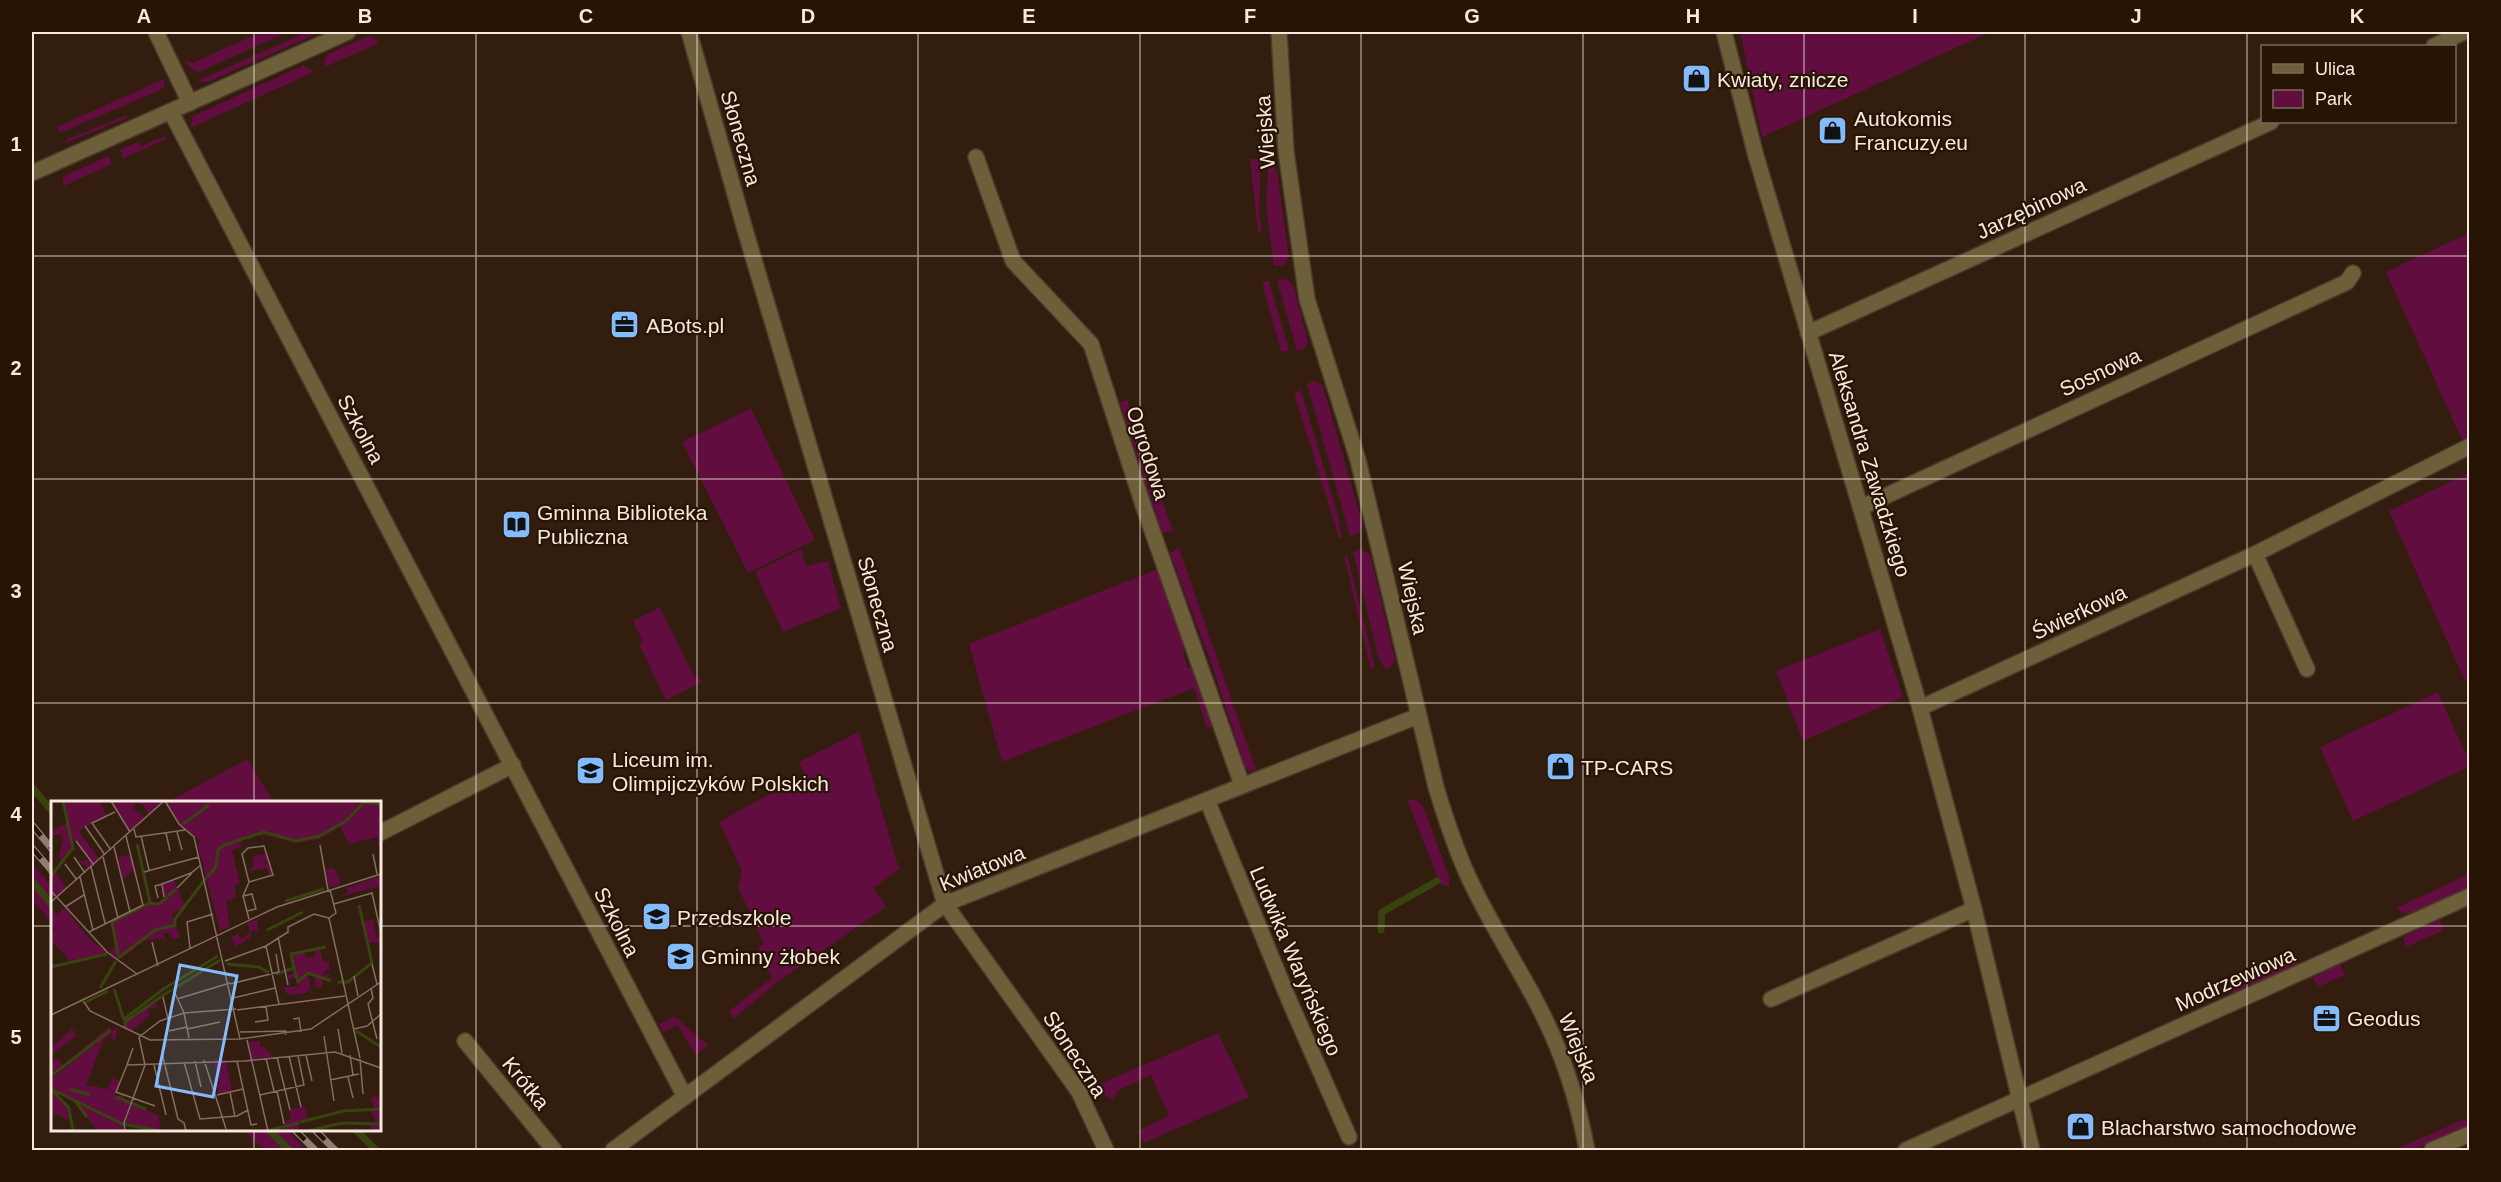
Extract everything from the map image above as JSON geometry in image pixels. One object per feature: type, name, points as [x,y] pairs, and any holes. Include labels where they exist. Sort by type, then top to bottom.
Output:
[{"type":"street","points":[[156,32],[190,103]]},
{"type":"street","points":[[32,173],[348,32]]},
{"type":"street","name":"Słoneczna","points":[[689,32],[746,233],[945,904],[1079,1092],[1106,1150]]},
{"type":"street","name":"Wiejska","points":[[1280,32],[1286,152],[1307,299],[1358,460],[1418,716],[1448,826],[1468,876],[1540,1010],[1558,1050],[1579,1106],[1587,1150]]},
{"type":"street","name":"Aleksandra Zawadzkiego","points":[[1724,32],[1756,156],[1920,708],[1974,909],[2018,1100],[2032,1150]]},
{"type":"street","points":[[2436,45],[2464,32]]},
{"type":"street","name":"Szkolna","points":[[171,112],[685,1097]]},
{"type":"street","name":"Jarzębinowa","points":[[1808,333],[2269,123]]},
{"type":"street","name":"Ogrodowa","points":[[976,158],[1013,261],[1091,344],[1143,505],[1242,785]]},
{"type":"street","name":"Sosnowa","points":[[1862,507],[2347,282],[2353,273]]},
{"type":"street","name":"Świerkowa","points":[[1920,708],[2255,554],[2469,446]]},
{"type":"street","points":[[2255,554],[2307,669]]},
{"type":"street","name":"Kwiatowa","points":[[613,1150],[945,904],[1418,716]]},
{"type":"street","points":[[381,832],[513,765]]},
{"type":"street","name":"Ludwika Waryńskiego","points":[[1207,800],[1289,1000],[1349,1137]]},
{"type":"street","name":"Modrzewiowa","points":[[2018,1100],[2469,896]]},
{"type":"street","points":[[1771,999],[1974,909]]},
{"type":"street","name":"Krótka","points":[[465,1041],[554,1150]]},
{"type":"street","points":[[1906,1150],[2018,1100]]},
{"type":"street","points":[[2432,1150],[2469,1134]]},
{"type":"green space","points":[[261,32],[288,32],[199,72],[190,68],[184,60],[192,63]]},
{"type":"green space","points":[[307,32],[321,32],[208,82],[199,80]]},
{"type":"green space","points":[[1740,32],[1990,32],[1762,137]]},
{"type":"green space","points":[[370,35],[379,43],[325,67],[324,61],[328,54]]},
{"type":"green space","points":[[304,65],[314,72],[190,128],[193,116]]},
{"type":"green space","points":[[164,79],[164,86],[158,91],[60,133],[57,127]]},
{"type":"green space","points":[[127,115],[127,118],[66,143],[65,140]]},
{"type":"green space","points":[[165,136],[168,138],[123,159],[120,150],[138,142],[141,146]]},
{"type":"green space","points":[[108,156],[112,164],[64,186],[62,177]]},
{"type":"green space","points":[[1250,159],[1261,159],[1259,210],[1262,232],[1258,232]]},
{"type":"green space","points":[[1268,162],[1277,171],[1289,257],[1284,265],[1274,266],[1266,208]]},
{"type":"green space","points":[[2469,233],[2470,435],[2462,440],[2386,272]]},
{"type":"green space","points":[[1286,279],[1293,284],[1308,341],[1304,349],[1297,351],[1277,280]]},
{"type":"green space","points":[[1269,281],[1289,350],[1281,352],[1264,291],[1263,282]]},
{"type":"green space","points":[[1314,381],[1323,386],[1363,526],[1358,534],[1350,536],[1307,384]]},
{"type":"green space","points":[[1301,390],[1338,516],[1342,538],[1339,538],[1294,393]]},
{"type":"green space","points":[[1127,400],[1173,531],[1162,533],[1120,402]]},
{"type":"green space","points":[[751,408],[815,540],[748,573],[682,442]]},
{"type":"green space","points":[[2469,473],[2470,679],[2465,681],[2389,511]]},
{"type":"green space","points":[[1179,548],[1256,770],[1249,771],[1245,767],[1214,671],[1170,553]]},
{"type":"green space","points":[[801,549],[806,566],[828,561],[841,608],[783,632],[755,572]]},
{"type":"green space","points":[[1361,550],[1370,554],[1395,660],[1390,668],[1385,669],[1378,657],[1353,552]]},
{"type":"green space","points":[[1347,555],[1375,666],[1371,670],[1344,556]]},
{"type":"green space","points":[[1158,569],[1187,648],[1183,654],[1188,668],[1194,667],[1213,722],[1211,727],[1207,729],[1194,688],[1002,762],[969,644]]},
{"type":"green space","points":[[660,607],[694,677],[698,676],[702,682],[666,700],[639,644],[643,642],[633,621]]},
{"type":"green space","points":[[1880,629],[1903,697],[1803,741],[1776,671]]},
{"type":"green space","points":[[2438,692],[2469,761],[2469,767],[2353,821],[2320,747]]},
{"type":"green space","points":[[859,732],[899,869],[874,888],[886,907],[779,981],[733,1019],[729,1011],[772,978],[758,948],[764,944],[738,887],[742,871],[719,822],[762,798],[807,779],[799,762]]},
{"type":"green space","points":[[247,759],[273,801],[170,801]]},
{"type":"green space","points":[[1407,799],[1417,800],[1424,808],[1449,877],[1449,887],[1440,884]]},
{"type":"green space","points":[[32,863],[51,886],[51,922],[32,899]]},
{"type":"green space","points":[[2469,874],[2469,887],[2410,914],[2396,908]]},
{"type":"green space","points":[[2439,920],[2444,930],[2406,947],[2403,937]]},
{"type":"green space","points":[[2294,954],[2298,964],[2253,985],[2247,984],[2245,988],[2233,993],[2221,987]]},
{"type":"green space","points":[[2340,964],[2345,975],[2318,987],[2313,977]]},
{"type":"green space","points":[[674,1016],[708,1045],[695,1055],[678,1025],[663,1033],[659,1024]]},
{"type":"green space","points":[[1218,1033],[1249,1097],[1144,1143],[1138,1131],[1169,1116],[1151,1075],[1117,1091],[1114,1100],[1090,1088]]},
{"type":"green space","points":[[2467,1118],[2468,1126],[2413,1150],[2394,1150]]},
{"type":"green space","points":[[245,1131],[288,1131],[307,1150],[264,1150]]},
{"type":"waterway","points":[[32,787],[51,810]]},
{"type":"waterway","points":[[32,881],[51,904]]},
{"type":"waterway","points":[[1381,930],[1382,912],[1437,881]]},
{"type":"waterway","points":[[270,1131],[289,1150]]},
{"type":"waterway","points":[[357,1131],[376,1150]]},
{"type":"railway","points":[[32,825],[51,848]]},
{"type":"railway","points":[[32,848],[51,870]]},
{"type":"railway","points":[[296,1131],[315,1150]]},
{"type":"railway","points":[[316,1131],[335,1150]]},
{"type":"place","name":"Kwiaty, znicze","points":[[1696,79]]},
{"type":"place","name":"Autokomis Francuzy.eu","points":[[1833,130]]},
{"type":"place","name":"ABots.pl","points":[[625,325]]},
{"type":"place","name":"Gminna Biblioteka Publiczna","points":[[516,524]]},
{"type":"place","name":"TP-CARS","points":[[1560,767]]},
{"type":"place","name":"Liceum im. Olimpijczyków Polskich","points":[[591,771]]},
{"type":"place","name":"Przedszkole","points":[[656,917]]},
{"type":"place","name":"Gminny żłobek","points":[[680,956]]},
{"type":"place","name":"Geodus","points":[[2326,1018]]},
{"type":"place","name":"Blacharstwo samochodowe","points":[[2080,1127]]}]
